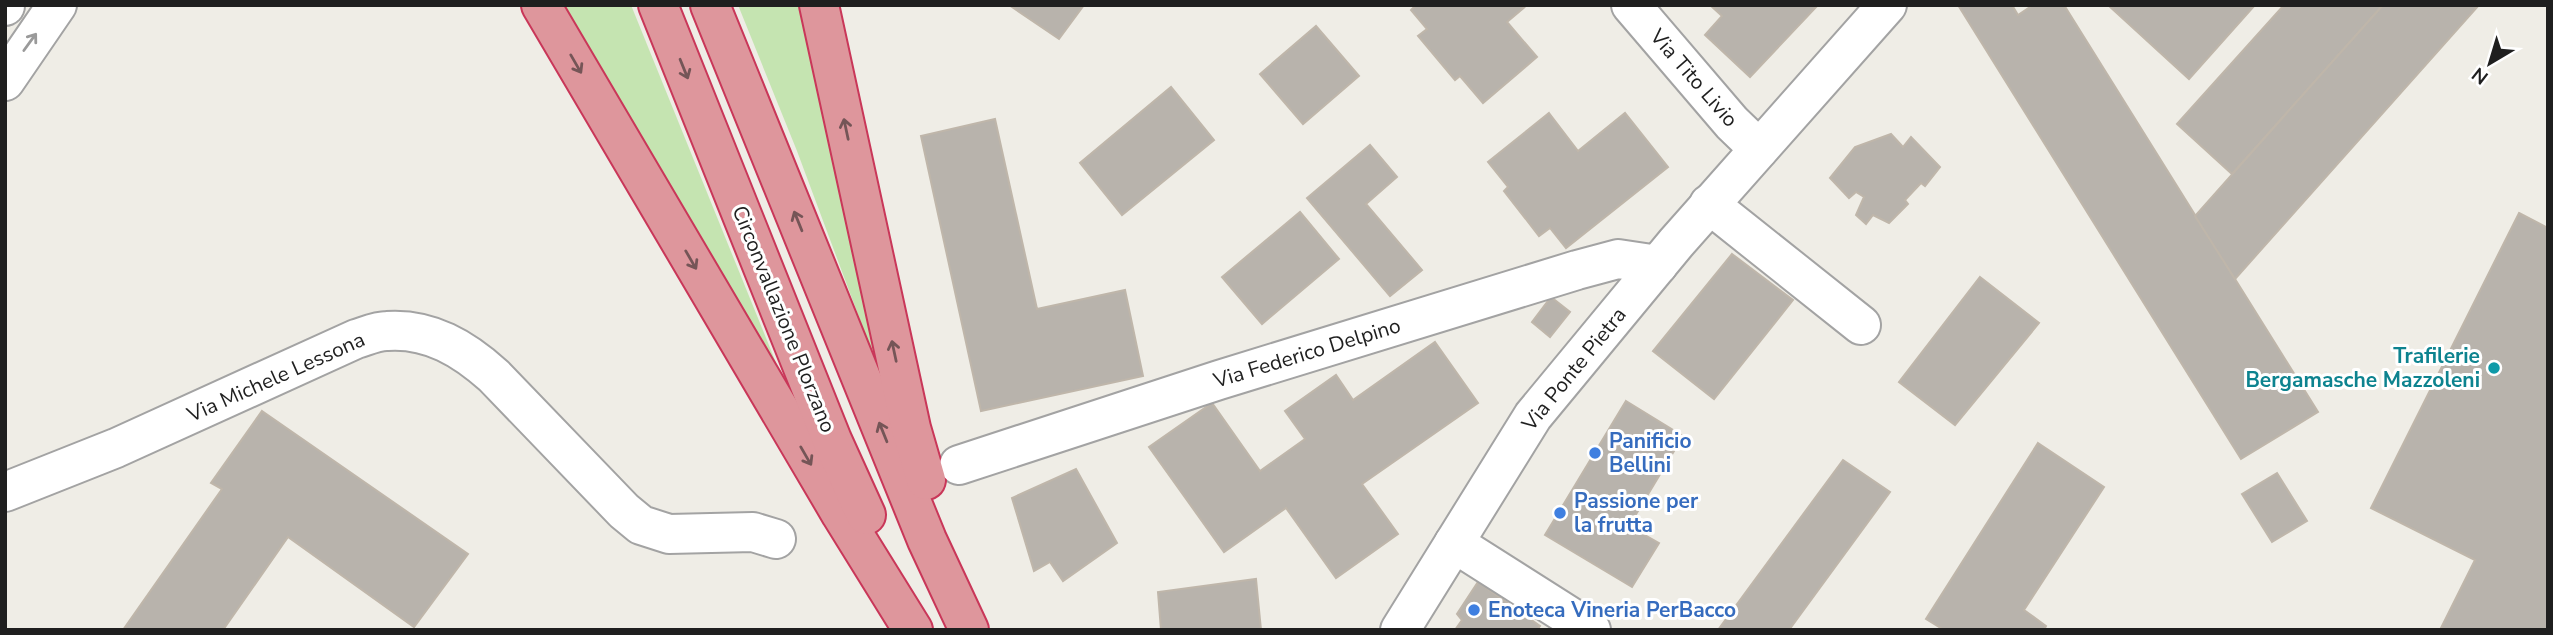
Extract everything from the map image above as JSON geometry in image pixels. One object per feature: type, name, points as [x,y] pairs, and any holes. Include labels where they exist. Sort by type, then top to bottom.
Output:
[{"type":"highway","points":[[541,5],[841,514],[915,630]]},
{"type":"highway","name":"Circonvallazione Plorzano","points":[[658,5],[832,440],[915,630]]},
{"type":"highway","points":[[710,5],[927,540],[969,630]]},
{"type":"highway","points":[[819,5],[911,428],[969,630]]},
{"type":"street","points":[[5,81],[57,5]]},
{"type":"street","name":"Via Tito Livio","points":[[1630,5],[1732,123],[1759,149]]},
{"type":"street","name":"Via Ponte Pietra","points":[[1400,630],[1533,416],[1709,205],[1887,5]]},
{"type":"street","points":[[1709,205],[1861,325]]},
{"type":"street","name":"Via Federico Delpino","points":[[959,466],[1219,380],[1577,270],[1618,259],[1658,265]]},
{"type":"street","name":"Via Michele Lessona","points":[[5,492],[116,448],[356,339],[385,331],[407,331],[427,334],[449,342],[474,357],[624,512],[641,525],[669,534],[753,532],[776,539]]},
{"type":"street","points":[[1454,543],[1591,630]]},
{"type":"green space","points":[[559,5],[631,5],[779,370],[776,373]]},
{"type":"green space","points":[[738,5],[802,5],[879,359],[875,360],[797,151]]},
{"type":"building","points":[[1009,5],[1084,5],[1059,39]]},
{"type":"building","points":[[1416,5],[1527,5],[1507,22],[1537,57],[1483,103],[1460,76],[1455,80],[1418,36],[1427,29],[1411,10]]},
{"type":"building","points":[[1710,5],[1818,5],[1750,77],[1705,35],[1722,16]]},
{"type":"building","points":[[1958,5],[2012,5],[2018,15],[2033,5],[2064,5],[2318,412],[2241,459]]},
{"type":"building","points":[[2108,5],[2255,5],[2189,79]]},
{"type":"building","points":[[2284,5],[2383,5],[2232,174],[2177,124]]},
{"type":"building","points":[[2383,5],[2479,5],[2235,279],[2195,216]]},
{"type":"building","points":[[1316,26],[1359,76],[1303,124],[1260,74]]},
{"type":"building","points":[[1171,87],[1214,140],[1122,215],[1080,163]]},
{"type":"building","points":[[1549,113],[1578,151],[1625,113],[1668,167],[1566,248],[1550,228],[1539,236],[1504,191],[1508,187],[1488,162]]},
{"type":"building","points":[[995,119],[1037,309],[1125,290],[1143,376],[981,411],[921,136]]},
{"type":"building","points":[[1891,134],[1903,147],[1911,137],[1940,167],[1925,186],[1921,183],[1905,200],[1908,204],[1889,223],[1873,215],[1866,224],[1856,215],[1864,197],[1856,192],[1849,198],[1830,178],[1855,147]]},
{"type":"building","points":[[1370,145],[1397,177],[1366,204],[1422,270],[1390,296],[1307,198]]},
{"type":"building","points":[[1300,212],[1339,259],[1262,324],[1222,277]]},
{"type":"building","name":"Trafilerie Bergamasche Mazzoleni","points":[[2519,213],[2548,228],[2548,630],[2440,630],[2475,560],[2371,508]]},
{"type":"building","points":[[1732,254],[1793,300],[1714,399],[1653,351]]},
{"type":"building","points":[[1980,277],[2039,323],[1955,425],[1899,382]]},
{"type":"building","points":[[1551,297],[1570,312],[1550,337],[1532,322]]},
{"type":"building","points":[[1435,342],[1478,403],[1362,484],[1398,534],[1336,578],[1286,508],[1224,552],[1149,447],[1212,403],[1260,471],[1305,439],[1285,411],[1336,375],[1353,400]]},
{"type":"building","points":[[1626,401],[1683,436],[1629,526],[1659,543],[1632,587],[1545,535]]},
{"type":"building","points":[[262,411],[468,554],[414,627],[288,537],[223,630],[123,630],[222,489],[211,483]]},
{"type":"building","points":[[2038,443],[2104,487],[2024,610],[2046,626],[2044,630],[1944,630],[1926,619]]},
{"type":"building","points":[[1843,460],[1890,492],[1789,630],[1718,630]]},
{"type":"building","points":[[1076,469],[1117,543],[1063,581],[1050,562],[1034,571],[1012,498]]},
{"type":"building","points":[[2277,473],[2307,521],[2272,542],[2242,494]]},
{"type":"building","points":[[1256,579],[1261,630],[1161,630],[1158,592]]},
{"type":"building","points":[[1478,582],[1540,626],[1537,630],[1455,630],[1462,620],[1457,614]]},
{"type":"place","name":"Trafilerie Bergamasche Mazzoleni","points":[[2494,368]]},
{"type":"place","name":"Panificio Bellini","points":[[1595,453]]},
{"type":"place","name":"Passione per la frutta","points":[[1560,513]]},
{"type":"place","name":"Enoteca Vineria PerBacco","points":[[1474,610]]}]
